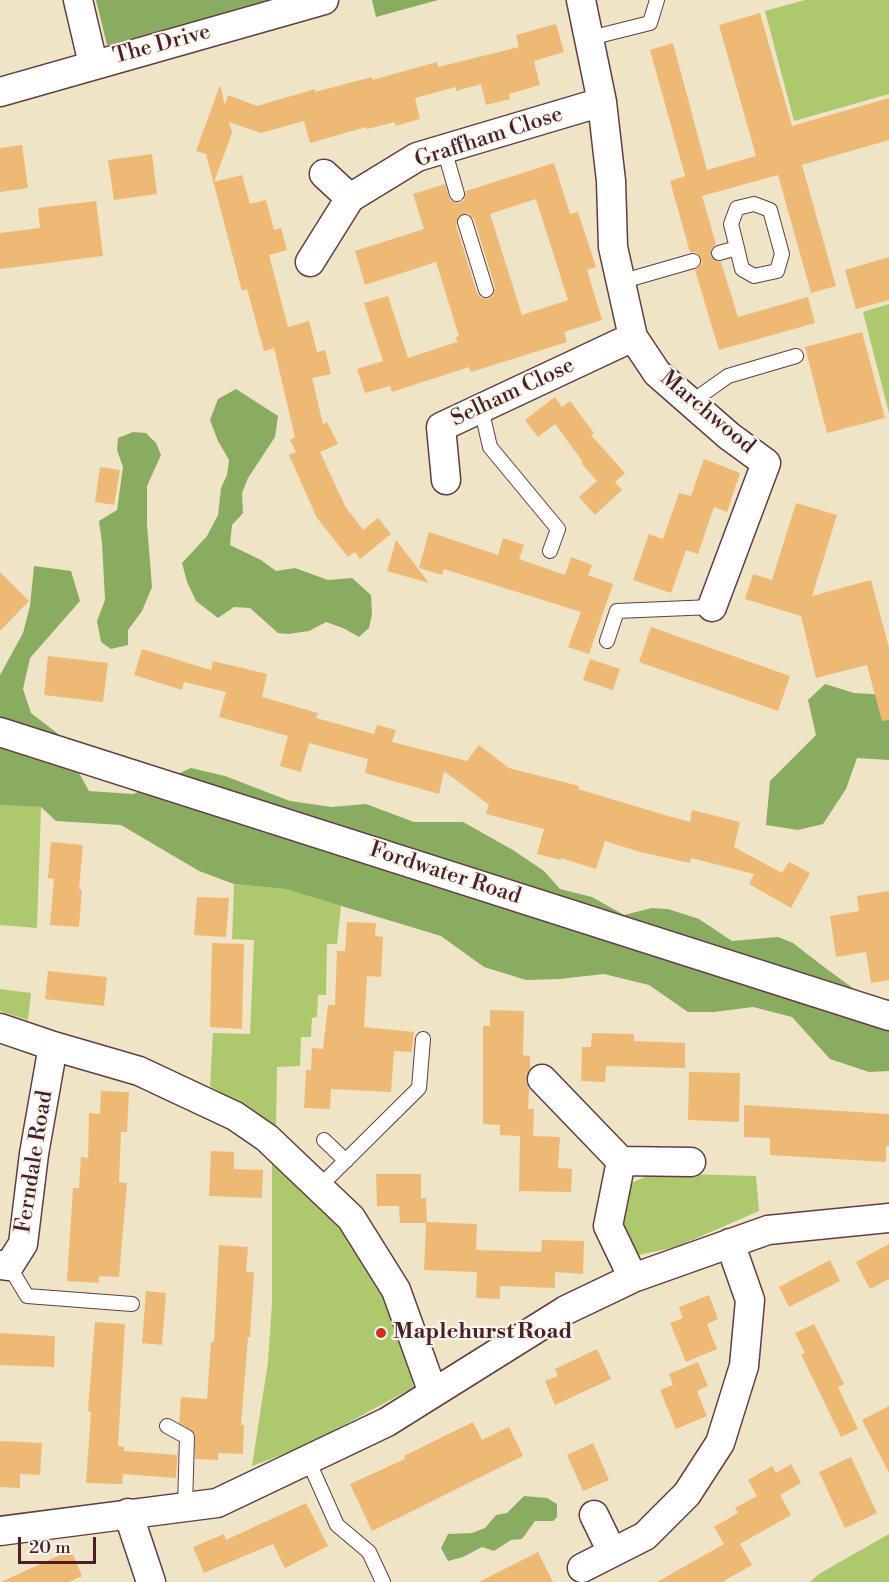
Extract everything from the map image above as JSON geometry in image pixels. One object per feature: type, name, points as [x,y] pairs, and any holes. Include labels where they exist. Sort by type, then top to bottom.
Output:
[{"type":"street","points":[[78,0],[93,64]]},
{"type":"street","name":"The Drive","points":[[0,92],[324,0]]},
{"type":"street","name":"Marchwood","points":[[582,0],[603,102],[611,181],[613,247],[633,337],[657,373],[729,436],[766,463],[712,608]]},
{"type":"street","name":"Graffham Close","points":[[310,262],[350,198],[417,157],[603,102]]},
{"type":"street","points":[[324,174],[350,198]]},
{"type":"street","name":"Selham Close","points":[[446,480],[441,427],[633,337]]},
{"type":"street","name":"Fordwater Road","points":[[0,732],[889,1016]]},
{"type":"street","points":[[0,1028],[139,1071],[235,1116],[267,1138],[351,1218],[396,1290],[433,1393]]},
{"type":"street","name":"Ferndale Road","points":[[4,1266],[22,1244],[34,1154],[53,1046]]},
{"type":"street","points":[[542,1079],[621,1161],[691,1162]]},
{"type":"street","points":[[621,1161],[608,1226],[633,1278]]},
{"type":"street","points":[[0,1531],[217,1503],[387,1422],[566,1310],[633,1278],[768,1230],[889,1218]]},
{"type":"street","points":[[582,1568],[645,1536],[687,1494],[720,1443],[744,1366],[750,1300],[730,1243]]},
{"type":"street","points":[[128,1513],[151,1582]]},
{"type":"street","points":[[594,1515],[612,1552]]},
{"type":"lane","points":[[590,38],[650,23],[657,0]]},
{"type":"lane","points":[[444,149],[457,194]]},
{"type":"lane","points":[[754,204],[770,210],[782,254],[777,271],[754,276],[742,269],[737,248],[731,224],[737,208],[754,204]]},
{"type":"lane","points":[[465,222],[486,290]]},
{"type":"lane","points":[[719,253],[737,248]]},
{"type":"lane","points":[[620,282],[693,261]]},
{"type":"lane","points":[[690,403],[728,376],[796,356]]},
{"type":"lane","points":[[481,408],[490,447],[558,529],[550,551]]},
{"type":"lane","points":[[606,641],[617,610],[712,608]]},
{"type":"lane","points":[[319,1187],[419,1088],[423,1039]]},
{"type":"lane","points":[[324,1140],[346,1161]]},
{"type":"lane","points":[[4,1266],[27,1296],[132,1304]]},
{"type":"lane","points":[[167,1426],[187,1437],[185,1507]]},
{"type":"lane","points":[[308,1460],[337,1525],[369,1552],[383,1582]]},
{"type":"green space","points":[[96,0],[280,0],[107,45]]},
{"type":"green space","points":[[372,0],[438,0],[376,17]]},
{"type":"green space","points":[[805,0],[889,0],[889,94],[794,121],[765,11]]},
{"type":"green space","points":[[889,304],[889,413],[863,312]]},
{"type":"green space","points":[[236,389],[278,416],[275,437],[248,478],[242,493],[243,513],[232,525],[230,545],[261,560],[276,571],[295,568],[328,580],[352,578],[371,595],[372,614],[369,628],[359,637],[326,622],[309,631],[278,633],[250,608],[234,607],[218,618],[196,601],[187,582],[182,563],[207,536],[218,515],[221,488],[227,475],[229,460],[210,420],[218,399]]},
{"type":"green space","points":[[133,432],[146,433],[156,443],[161,455],[147,486],[147,524],[152,587],[142,611],[128,630],[128,645],[111,649],[101,642],[97,621],[105,600],[99,521],[117,510],[123,467],[117,450],[118,438]]},
{"type":"green space","points":[[34,566],[71,571],[80,601],[30,658],[23,689],[31,713],[57,733],[89,791],[133,794],[191,768],[225,776],[290,801],[332,807],[366,804],[414,822],[463,822],[513,850],[544,871],[560,889],[592,897],[624,915],[652,908],[668,909],[699,919],[732,941],[778,937],[793,943],[868,999],[889,999],[889,1071],[869,1072],[830,1059],[792,1017],[753,1007],[714,1012],[688,1012],[649,985],[604,974],[526,980],[484,967],[441,936],[285,889],[234,884],[199,871],[121,825],[56,821],[41,807],[0,805],[0,675],[23,633],[30,606]]},
{"type":"green space","points":[[825,684],[854,693],[889,695],[889,760],[857,758],[846,789],[823,824],[798,830],[766,825],[770,781],[816,735],[808,700]]},
{"type":"green space","points":[[0,805],[41,807],[37,928],[0,925]]},
{"type":"green space","points":[[234,884],[285,889],[341,906],[337,944],[327,944],[326,995],[318,995],[317,1017],[312,1018],[311,1037],[301,1037],[300,1066],[277,1067],[276,1128],[210,1086],[213,1033],[250,1034],[254,940],[232,939]]},
{"type":"green space","points":[[0,989],[31,993],[28,1020],[0,1011]]},
{"type":"green space","points":[[272,1156],[342,1231],[387,1301],[414,1387],[305,1446],[252,1466],[268,1362],[272,1304]]},
{"type":"green space","points":[[654,1173],[756,1176],[759,1211],[676,1247],[638,1255],[620,1221],[629,1184]]},
{"type":"green space","points":[[524,1496],[547,1498],[557,1504],[557,1517],[553,1521],[535,1521],[522,1539],[511,1540],[494,1551],[482,1547],[463,1557],[448,1561],[441,1548],[448,1534],[472,1533],[485,1528],[496,1515],[507,1513]]},
{"type":"green space","points":[[889,1534],[889,1582],[810,1582],[819,1574]]},
{"type":"building","points":[[760,13],[792,126],[889,98],[889,140],[802,165],[836,286],[811,293],[778,175],[702,196],[716,244],[711,250],[711,256],[721,262],[738,317],[808,297],[815,323],[719,350],[695,270],[702,264],[701,258],[696,252],[690,252],[670,181],[685,176],[650,50],[673,43],[707,170],[756,156],[719,25]]},
{"type":"building","points":[[556,24],[564,52],[534,61],[540,85],[509,94],[510,99],[486,105],[481,84],[456,91],[456,87],[415,98],[420,119],[395,126],[395,122],[367,129],[366,127],[310,143],[304,121],[261,133],[229,122],[232,133],[214,182],[242,175],[250,204],[266,200],[274,230],[281,228],[287,250],[269,255],[288,327],[309,321],[317,352],[325,350],[331,374],[312,378],[323,424],[327,422],[338,444],[320,452],[345,506],[363,530],[378,518],[391,534],[360,559],[355,552],[348,557],[317,518],[289,455],[296,452],[290,440],[295,437],[274,348],[264,351],[247,289],[242,291],[206,154],[196,151],[220,85],[225,105],[228,95],[257,106],[315,89],[315,92],[372,77],[372,80],[437,62],[438,67],[519,47],[516,35]]},
{"type":"building","points":[[22,145],[28,188],[0,192],[0,148]]},
{"type":"building","points":[[152,154],[157,194],[114,200],[108,160]]},
{"type":"building","points":[[554,163],[570,214],[578,212],[596,267],[587,270],[602,320],[564,332],[567,342],[471,372],[469,367],[392,392],[390,386],[365,393],[357,369],[383,361],[364,303],[388,296],[408,358],[457,342],[456,337],[459,336],[436,262],[365,285],[355,251],[424,229],[413,194],[445,184],[450,200],[459,203],[464,200],[466,191]],"holes":[[[536,199],[568,300],[522,315],[490,214]],[[468,213],[474,219],[495,287],[493,296],[488,299],[480,297],[477,293],[456,225],[459,216]]]},
{"type":"building","points":[[96,201],[103,256],[0,269],[0,233],[40,228],[38,208]]},
{"type":"building","points":[[889,257],[889,300],[856,309],[845,270]]},
{"type":"building","points":[[862,332],[885,418],[827,433],[805,347]]},
{"type":"building","points":[[555,397],[562,407],[570,401],[594,433],[591,435],[625,473],[615,482],[622,490],[595,515],[579,497],[597,481],[581,463],[583,462],[555,424],[538,437],[525,420]]},
{"type":"building","points":[[704,459],[740,473],[727,512],[714,507],[698,554],[686,550],[671,593],[633,580],[649,534],[663,539],[679,493],[691,496]]},
{"type":"building","points":[[100,467],[120,470],[114,505],[95,502]]},
{"type":"building","points":[[796,503],[837,515],[812,596],[871,580],[889,648],[889,720],[882,721],[867,665],[816,678],[801,616],[745,599],[753,574],[772,580]]},
{"type":"building","points":[[429,532],[498,555],[503,538],[524,545],[519,559],[565,575],[571,557],[592,565],[588,575],[613,584],[589,654],[568,647],[581,612],[444,569],[442,575],[419,568]]},
{"type":"building","points":[[396,540],[429,583],[387,571]]},
{"type":"building","points":[[0,572],[29,601],[0,631]]},
{"type":"building","points":[[651,627],[790,676],[778,711],[639,662]]},
{"type":"building","points":[[142,649],[211,670],[213,661],[267,674],[262,697],[318,713],[316,718],[374,734],[377,725],[396,730],[392,742],[467,761],[479,745],[509,768],[579,786],[578,789],[668,816],[690,822],[692,810],[740,822],[734,847],[782,873],[789,862],[810,873],[791,908],[749,884],[754,874],[691,858],[690,863],[640,852],[605,841],[596,869],[561,858],[561,860],[537,854],[544,829],[486,814],[489,805],[444,771],[439,794],[365,773],[368,759],[309,743],[301,772],[280,766],[288,736],[219,717],[226,692],[184,682],[182,690],[134,675]]},
{"type":"building","points":[[48,656],[108,663],[103,702],[44,695]]},
{"type":"building","points":[[590,659],[620,669],[613,690],[583,680]]},
{"type":"building","points":[[51,842],[83,845],[79,889],[82,890],[79,927],[50,925],[54,879],[48,878]]},
{"type":"building","points":[[889,891],[889,980],[871,983],[866,952],[836,957],[830,916],[859,911],[857,896]]},
{"type":"building","points":[[197,897],[229,898],[226,937],[194,935]]},
{"type":"building","points":[[347,922],[376,923],[375,936],[383,937],[381,977],[367,976],[364,1027],[414,1032],[412,1052],[394,1051],[391,1092],[331,1089],[330,1109],[304,1108],[306,1070],[311,1070],[312,1048],[323,1049],[328,1005],[335,1005],[337,951],[345,951]]},
{"type":"building","points":[[212,943],[244,944],[242,1029],[210,1027]]},
{"type":"building","points":[[48,971],[107,977],[104,1006],[45,999]]},
{"type":"building","points":[[490,1010],[524,1011],[523,1055],[530,1056],[530,1068],[526,1075],[526,1082],[529,1089],[528,1109],[534,1109],[533,1136],[560,1137],[558,1168],[572,1169],[571,1192],[519,1191],[520,1136],[500,1135],[500,1125],[483,1124],[483,1026],[490,1026]]},
{"type":"building","points":[[592,1033],[634,1034],[634,1041],[685,1043],[685,1068],[606,1066],[605,1082],[581,1081],[582,1047],[591,1047]]},
{"type":"building","points":[[689,1072],[740,1073],[739,1122],[688,1120]]},
{"type":"building","points":[[101,1091],[129,1092],[127,1132],[121,1132],[119,1182],[127,1183],[119,1277],[99,1276],[99,1283],[67,1281],[73,1188],[79,1188],[81,1157],[88,1158],[89,1113],[100,1114]]},
{"type":"building","points":[[744,1105],[889,1114],[889,1146],[886,1146],[886,1162],[770,1155],[770,1138],[744,1137]]},
{"type":"building","points":[[211,1151],[234,1152],[234,1169],[263,1170],[262,1198],[209,1196]]},
{"type":"building","points":[[376,1174],[421,1174],[421,1198],[426,1198],[427,1222],[477,1224],[476,1250],[541,1252],[542,1240],[584,1241],[583,1274],[555,1272],[555,1288],[500,1286],[500,1299],[476,1298],[477,1272],[424,1270],[426,1223],[400,1223],[399,1206],[377,1206]]},
{"type":"building","points":[[889,1244],[889,1279],[870,1289],[856,1262]]},
{"type":"building","points":[[219,1245],[248,1247],[246,1272],[254,1272],[241,1425],[244,1425],[243,1454],[218,1453],[218,1460],[195,1459],[195,1433],[179,1423],[181,1397],[207,1399],[211,1342],[214,1342]]},
{"type":"building","points":[[830,1260],[840,1281],[789,1307],[779,1287]]},
{"type":"building","points":[[146,1291],[166,1293],[162,1345],[142,1343]]},
{"type":"building","points":[[709,1295],[718,1319],[707,1324],[717,1349],[686,1362],[670,1323],[683,1318],[679,1307]]},
{"type":"building","points":[[95,1322],[125,1324],[118,1446],[124,1447],[124,1451],[177,1455],[178,1447],[176,1478],[123,1474],[122,1484],[86,1483],[91,1412],[88,1411]]},
{"type":"building","points":[[814,1324],[844,1384],[838,1387],[858,1429],[841,1437],[801,1354],[805,1353],[795,1333]]},
{"type":"building","points":[[0,1333],[55,1336],[54,1367],[0,1365]]},
{"type":"building","points":[[597,1349],[611,1379],[555,1405],[545,1381],[558,1376],[555,1369]]},
{"type":"building","points":[[698,1362],[708,1386],[697,1391],[707,1416],[676,1429],[660,1390],[673,1385],[669,1374]]},
{"type":"building","points":[[889,1406],[889,1473],[862,1420]]},
{"type":"building","points":[[473,1422],[482,1440],[509,1427],[523,1456],[372,1531],[350,1484],[405,1459],[404,1456]]},
{"type":"building","points":[[0,1441],[42,1443],[40,1475],[20,1474],[20,1488],[0,1487]]},
{"type":"building","points":[[593,1443],[609,1480],[583,1491],[567,1455]]},
{"type":"building","points":[[851,1457],[877,1513],[845,1528],[819,1472]]},
{"type":"building","points":[[791,1464],[801,1483],[780,1495],[791,1515],[740,1544],[752,1565],[722,1582],[657,1582],[724,1544],[714,1527],[738,1513],[735,1508],[757,1496],[748,1480],[772,1466],[776,1473]]},
{"type":"building","points":[[306,1503],[328,1546],[285,1568],[273,1544],[204,1573],[193,1547],[224,1534],[226,1540]]},
{"type":"building","points":[[71,1550],[82,1576],[69,1582],[1,1582]]},
{"type":"building","points":[[538,1552],[553,1582],[479,1582]]},
{"type":"place","name":"Maplehurst Road","points":[[381,1333]]}]
